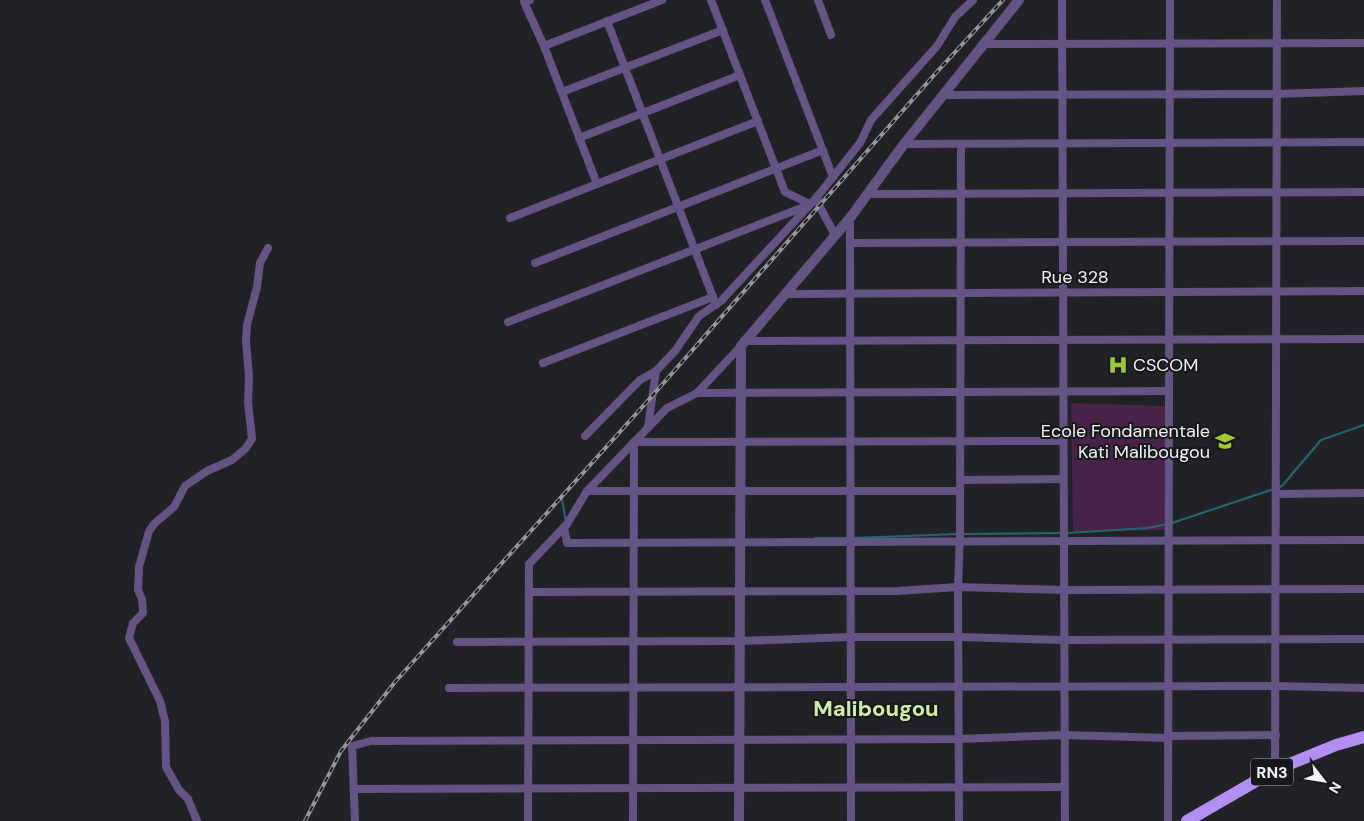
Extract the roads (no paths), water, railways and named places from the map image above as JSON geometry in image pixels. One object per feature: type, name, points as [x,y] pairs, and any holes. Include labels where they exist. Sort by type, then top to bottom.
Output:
[{"type":"highway","name":"RN3","points":[[1187,821],[1205,817],[1276,770],[1336,745],[1364,737]]},
{"type":"street","points":[[530,0],[524,2],[544,46],[597,184]]},
{"type":"street","points":[[544,46],[662,0]]},
{"type":"street","points":[[712,0],[785,192],[810,204]]},
{"type":"street","points":[[765,0],[833,177]]},
{"type":"street","points":[[818,0],[831,35]]},
{"type":"street","points":[[585,436],[640,380],[656,371],[675,351],[699,316],[817,197],[860,143],[871,120],[937,46],[955,17],[973,0]]},
{"type":"street","points":[[528,821],[529,564],[564,527],[587,492],[634,442],[667,408],[697,393],[742,344],[850,218],[904,144],[1019,0]]},
{"type":"street","points":[[1062,0],[1064,821]]},
{"type":"street","points":[[1168,821],[1170,0]]},
{"type":"street","points":[[1276,770],[1278,0]]},
{"type":"street","points":[[607,21],[714,301]]},
{"type":"street","points":[[562,92],[723,30]]},
{"type":"street","points":[[983,44],[1364,43]]},
{"type":"street","points":[[579,138],[740,75]]},
{"type":"street","points":[[944,95],[1277,94],[1364,91]]},
{"type":"street","points":[[510,218],[758,121]]},
{"type":"street","points":[[904,144],[1364,142]]},
{"type":"street","points":[[959,821],[960,687],[958,587],[960,541],[961,144]]},
{"type":"street","points":[[535,263],[823,150]]},
{"type":"street","points":[[867,194],[1364,192]]},
{"type":"street","points":[[817,197],[820,207],[835,235]]},
{"type":"street","points":[[508,322],[810,204]]},
{"type":"street","points":[[850,218],[851,821]]},
{"type":"street","points":[[850,243],[1364,241]]},
{"type":"street","points":[[197,821],[188,799],[179,790],[166,767],[165,720],[160,701],[129,638],[133,623],[143,613],[142,599],[138,590],[139,567],[149,531],[155,523],[174,507],[185,486],[207,471],[232,460],[245,449],[252,439],[248,402],[247,325],[257,286],[260,263],[268,248]]},
{"type":"street","name":"Rue 328","points":[[785,294],[1364,291]]},
{"type":"street","points":[[543,363],[714,301]]},
{"type":"street","points":[[742,344],[850,341],[1364,339]]},
{"type":"street","points":[[739,821],[740,392],[742,344]]},
{"type":"street","points":[[648,428],[656,371]]},
{"type":"street","points":[[697,393],[1169,391]]},
{"type":"street","points":[[634,442],[1063,441]]},
{"type":"street","points":[[634,442],[634,821]]},
{"type":"street","points":[[960,480],[1063,479]]},
{"type":"street","points":[[587,492],[960,492]]},
{"type":"street","points":[[1276,494],[1364,494]]},
{"type":"street","points":[[564,527],[567,543],[1364,540]]},
{"type":"street","points":[[529,592],[897,591],[958,587],[1064,590],[1364,589]]},
{"type":"street","points":[[457,642],[740,641],[850,637],[959,637],[1064,640],[1364,639]]},
{"type":"street","points":[[449,688],[1276,686],[1364,688]]},
{"type":"street","points":[[355,821],[352,746],[372,741],[960,739],[1064,735],[1168,737],[1276,735]]},
{"type":"street","points":[[354,789],[1064,786]]},
{"type":"waterway","points":[[1278,488],[1282,486],[1321,440],[1364,425]]},
{"type":"waterway","points":[[1172,523],[1274,489]]},
{"type":"waterway","points":[[562,499],[566,522]]},
{"type":"waterway","points":[[1067,533],[1148,528],[1167,524]]},
{"type":"waterway","points":[[962,534],[1063,533]]},
{"type":"waterway","points":[[852,538],[958,534]]},
{"type":"waterway","points":[[815,538],[848,538]]},
{"type":"railway","points":[[305,821],[341,751],[395,682],[653,395],[935,74],[1003,0]]},
{"type":"place","name":"CSCOM","points":[[1118,365]]},
{"type":"place","name":"Ecole Fondamentale Kati Malibougou","points":[[1225,441]]},
{"type":"district","name":"Malibougou","points":[[876,708]]}]
